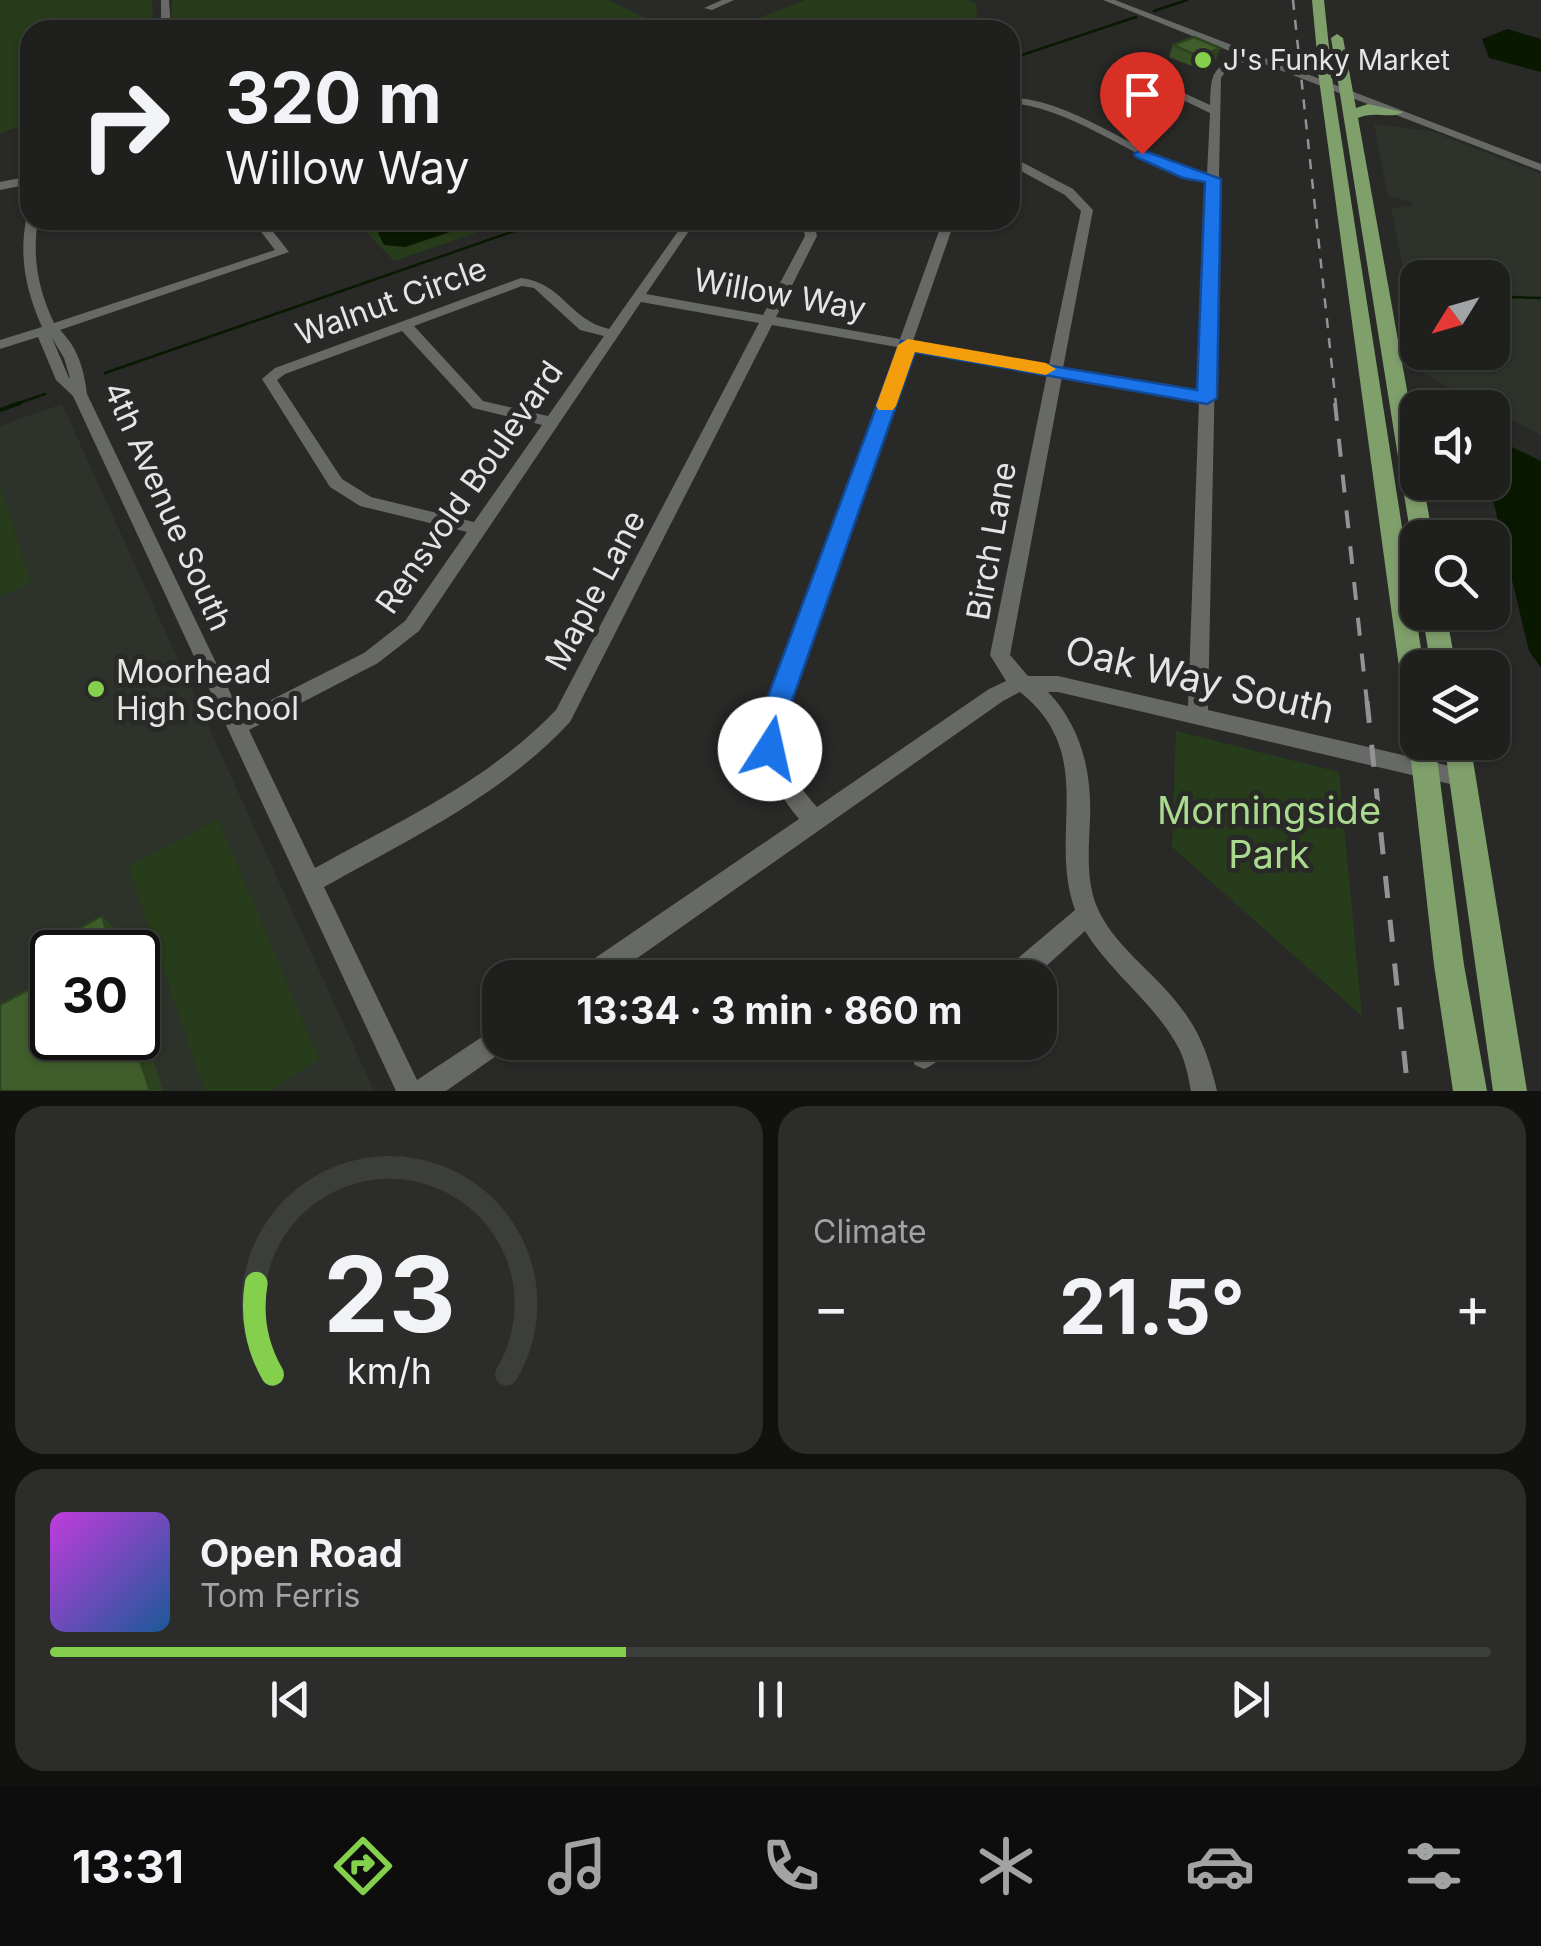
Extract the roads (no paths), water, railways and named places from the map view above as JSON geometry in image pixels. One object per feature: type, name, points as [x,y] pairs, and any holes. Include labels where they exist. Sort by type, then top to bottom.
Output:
[{"type":"main road","points":[[1318,0],[1409,650]]},
{"type":"main road","points":[[1332,0],[1331,82],[1348,118],[1419,520]]},
{"type":"main road","points":[[1299,71],[1331,82]]},
{"type":"main road","points":[[1348,118],[1368,108],[1396,112]]},
{"type":"main road","points":[[1425,760],[1468,1076]]},
{"type":"main road","points":[[1460,760],[1508,1082]]},
{"type":"street","points":[[709,8],[730,0]]},
{"type":"street","points":[[1108,0],[1331,82],[1396,112],[1541,168]]},
{"type":"street","points":[[1198,716],[1218,72],[1255,57],[1299,71]]},
{"type":"street","points":[[1130,72],[1215,111]]},
{"type":"street","points":[[1020,100],[1176,171],[1213,179]]},
{"type":"street","name":"Birch Lane","points":[[1020,166],[1068,192],[1087,210],[1000,655],[1006,671],[1052,709],[1073,751],[1078,775],[1081,886],[1088,914]]},
{"type":"street","name":"4th Avenue South","points":[[31,230],[28,270],[36,302],[50,329],[45,338],[63,380],[79,394],[409,1091]]},
{"type":"street","points":[[0,345],[282,252],[266,230]]},
{"type":"street","name":"Rensvold Boulevard","points":[[236,727],[396,642],[686,230]]},
{"type":"street","name":"Maple Lane","points":[[310,883],[501,771],[540,744],[563,716],[770,320],[811,236],[810,230]]},
{"type":"street","points":[[814,821],[784,783],[770,749],[774,715],[946,230]]},
{"type":"street","points":[[658,236],[677,240]]},
{"type":"street","name":"Walnut Circle","points":[[479,529],[366,502],[336,484],[269,379],[280,371],[530,281],[585,328],[613,334]]},
{"type":"street","name":"Willow Way","points":[[638,297],[1207,398]]},
{"type":"street","points":[[405,325],[478,405],[552,422]]},
{"type":"street","name":"Oak Way South","points":[[614,960],[996,695],[1019,684],[1058,684],[1198,716],[1400,752]]},
{"type":"street","name":"Oak Way South","points":[[1431,760],[1463,778]]},
{"type":"street","points":[[1035,960],[1088,914],[1187,1033],[1204,1091]]},
{"type":"street","points":[[424,1091],[482,1051]]},
{"type":"street","points":[[1468,1076],[1508,1082]]},
{"type":"waterway","points":[[1154,11],[1187,0]]},
{"type":"waterway","points":[[1020,56],[1136,17]]},
{"type":"waterway","points":[[105,373],[517,230]]},
{"type":"waterway","points":[[1510,298],[1541,298]]},
{"type":"waterway","points":[[13,405],[45,394]]},
{"type":"waterway","points":[[0,410],[20,403]]},
{"type":"railway","points":[[1293,0],[1336,405]]},
{"type":"railway","points":[[1335,403],[1367,703]]},
{"type":"railway","points":[[1367,701],[1408,1091]]},
{"type":"place","name":"J's Funky Market","points":[[1203,60]]},
{"type":"place","name":"Moorhead High School","points":[[96,689]]},
{"type":"park label","name":"Morningside Park","points":[[1269,832]]}]
